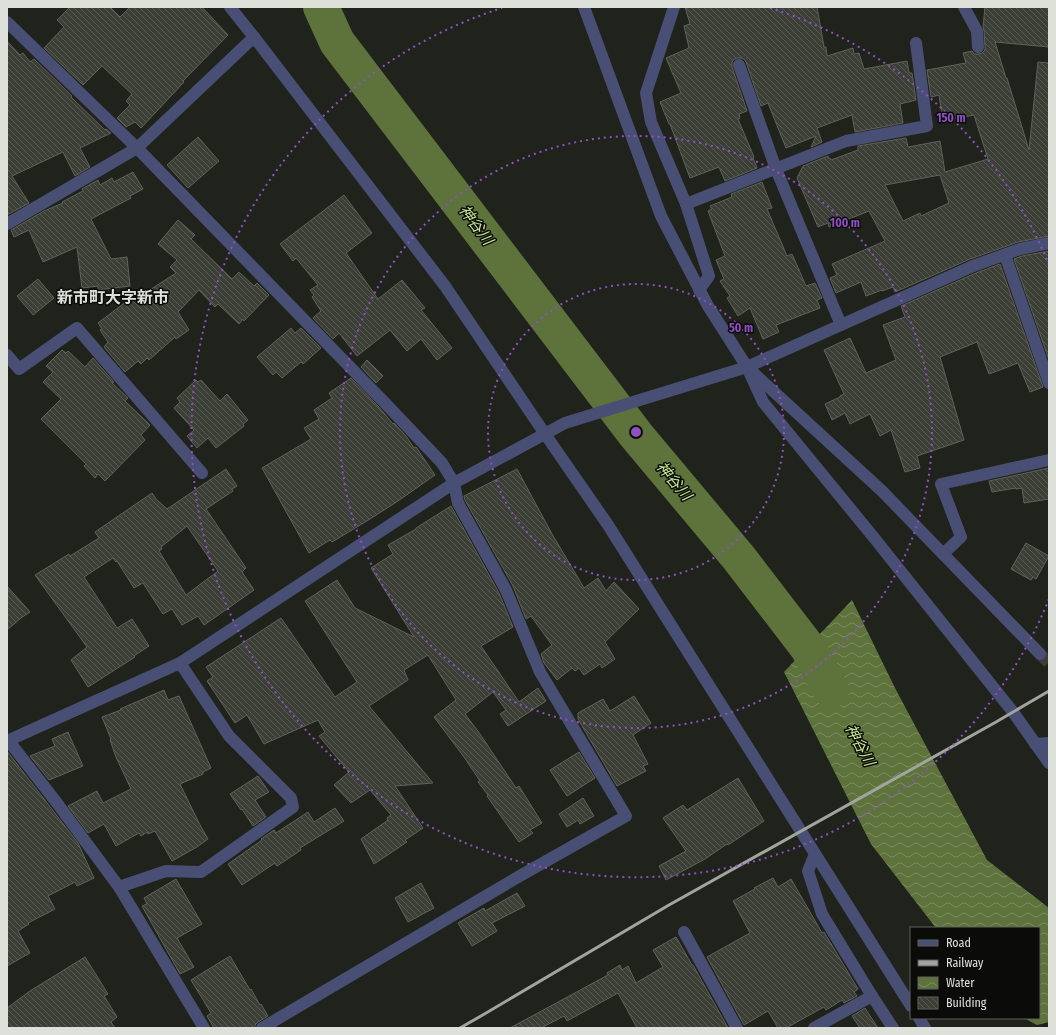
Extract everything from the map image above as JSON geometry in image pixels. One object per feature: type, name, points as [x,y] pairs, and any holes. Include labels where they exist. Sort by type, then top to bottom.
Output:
[{"type":"street","points":[[230,7],[254,36],[445,286],[608,524],[910,1004]]},
{"type":"street","points":[[584,7],[661,216],[708,306],[747,367],[763,402],[1008,705],[1049,763]]},
{"type":"street","points":[[674,7],[646,93],[651,122],[686,204],[709,276],[700,290]]},
{"type":"street","points":[[964,7],[977,32],[978,47]]},
{"type":"street","points":[[7,22],[137,148],[385,403],[442,464],[454,483],[458,503],[506,590],[540,672],[626,816],[518,877],[262,1028]]},
{"type":"street","points":[[7,224],[137,148],[254,36]]},
{"type":"street","points":[[686,204],[846,141],[927,126],[916,43]]},
{"type":"street","points":[[739,65],[776,169],[841,325]]},
{"type":"street","points":[[204,1028],[119,887],[8,740],[180,663],[454,483],[566,423],[747,367],[973,266],[1020,249],[1049,243]]},
{"type":"street","points":[[1005,255],[1049,383]]},
{"type":"street","points":[[7,355],[19,369],[77,328],[202,473]]},
{"type":"street","points":[[747,367],[882,491],[1040,654]]},
{"type":"street","points":[[943,554],[961,537],[941,484],[1049,460]]},
{"type":"street","points":[[119,887],[166,871],[201,872],[293,807],[291,798],[229,736],[180,663]]},
{"type":"street","points":[[1035,744],[1048,743],[1049,745]]},
{"type":"street","points":[[815,854],[808,871],[822,914],[893,1028]]},
{"type":"street","points":[[684,932],[737,1028]]},
{"type":"street","points":[[814,1028],[872,996]]},
{"type":"street","points":[[920,1019],[925,1028]]},
{"type":"water","points":[[852,600],[896,690],[987,860],[1049,908],[1049,1022],[1037,1025],[1026,1019],[1040,1019],[1040,927],[935,927],[871,844],[784,672]]},
{"type":"building","points":[[70,7],[110,7],[120,17],[130,7],[202,7],[228,35],[183,81],[184,82],[141,128],[135,122],[126,127],[117,118],[130,105],[126,101],[132,94],[102,66],[83,85],[44,48],[64,27],[57,20]]},
{"type":"building","points":[[685,7],[817,7],[827,56],[853,48],[854,54],[859,53],[864,69],[907,61],[909,73],[912,73],[916,100],[900,104],[903,123],[855,132],[852,115],[817,128],[822,142],[811,147],[816,136],[786,148],[768,103],[761,106],[746,62],[744,59],[737,58],[733,60],[732,67],[747,111],[739,114],[740,118],[738,119],[757,168],[725,181],[719,167],[690,178],[670,124],[660,102],[681,93],[666,58],[689,48],[684,26],[690,24]]},
{"type":"building","points":[[985,7],[1049,7],[1049,47],[995,42],[1029,150],[1038,62],[1049,63],[1049,236],[1018,242],[970,259],[895,292],[893,287],[866,296],[861,282],[836,293],[830,278],[837,275],[832,264],[885,241],[869,211],[829,227],[828,223],[818,227],[797,178],[803,166],[828,156],[831,160],[858,150],[858,146],[906,138],[908,147],[940,141],[945,172],[988,159],[974,115],[943,121],[939,95],[931,97],[927,70],[966,63],[963,53],[972,51],[974,54],[982,53],[985,50],[983,27]],"holes":[[[940,175],[949,203],[921,216],[920,213],[903,221],[885,185]]]},
{"type":"building","points":[[7,41],[20,55],[23,53],[30,62],[34,59],[105,130],[106,129],[111,133],[80,148],[90,167],[75,176],[63,152],[12,176],[29,203],[7,215]]},
{"type":"building","points":[[198,137],[219,161],[188,188],[167,165]]},
{"type":"building","points":[[133,172],[143,189],[130,196],[131,198],[91,219],[111,259],[127,257],[130,286],[98,290],[98,286],[82,288],[77,247],[43,262],[29,230],[14,237],[11,230],[44,211],[63,203],[62,202],[83,191],[82,189],[98,180],[100,185],[112,178],[114,182]]},
{"type":"building","points":[[762,182],[772,208],[767,209],[787,256],[792,254],[806,286],[815,283],[822,298],[817,300],[820,308],[776,325],[779,332],[763,339],[750,308],[738,316],[727,298],[730,296],[720,281],[724,279],[716,260],[725,256],[708,211],[712,209],[710,206],[732,197],[731,194]]},
{"type":"building","points":[[344,195],[372,233],[346,253],[378,299],[402,280],[425,308],[421,310],[452,348],[437,360],[421,339],[407,351],[390,330],[357,356],[339,333],[333,339],[313,318],[321,311],[312,297],[314,295],[310,290],[318,285],[296,258],[293,261],[280,244]]},
{"type":"building","points":[[178,220],[195,235],[191,239],[232,279],[239,272],[254,286],[257,283],[269,295],[244,321],[243,319],[239,324],[218,304],[215,307],[199,290],[178,312],[189,330],[176,339],[175,337],[149,360],[147,358],[141,364],[138,361],[125,372],[104,347],[108,342],[100,330],[102,329],[98,323],[135,295],[136,299],[176,273],[170,267],[177,260],[158,244]]},
{"type":"building","points":[[1049,251],[1049,360],[1014,259]]},
{"type":"building","points":[[1000,264],[1043,387],[1030,392],[1018,363],[989,374],[977,342],[940,357],[964,440],[917,456],[920,468],[905,472],[891,430],[880,436],[870,414],[850,424],[845,413],[832,420],[825,404],[844,394],[824,350],[850,338],[866,373],[896,360],[883,325],[905,317],[901,306]]},
{"type":"building","points":[[38,279],[54,298],[33,315],[17,296]]},
{"type":"building","points":[[291,328],[295,333],[301,328],[321,348],[303,364],[301,362],[282,378],[276,372],[273,375],[257,357]]},
{"type":"building","points":[[62,350],[66,353],[68,351],[85,367],[93,358],[114,382],[112,383],[128,398],[125,401],[150,425],[141,435],[145,440],[105,481],[98,474],[95,478],[84,466],[86,464],[41,419],[61,399],[43,382],[53,372],[46,366]]},
{"type":"building","points":[[367,360],[383,376],[376,383],[361,367]]},
{"type":"building","points":[[351,378],[406,436],[414,448],[416,447],[435,475],[370,519],[332,542],[330,540],[309,553],[262,468],[311,439],[304,428],[319,419],[314,410],[332,398],[329,393]]},
{"type":"building","points":[[196,380],[198,382],[201,380],[220,401],[227,394],[248,420],[243,424],[244,426],[216,448],[208,438],[197,448],[187,436],[194,430],[174,408],[180,402],[177,398]]},
{"type":"building","points":[[1049,468],[1049,499],[1024,503],[1022,488],[992,492],[989,481]]},
{"type":"building","points":[[226,469],[237,486],[232,489],[233,491],[206,509],[246,568],[242,572],[254,590],[204,625],[198,616],[182,625],[172,609],[163,614],[143,583],[134,588],[117,561],[116,562],[113,558],[84,577],[117,628],[132,619],[149,646],[134,656],[135,657],[88,687],[71,660],[87,647],[35,575],[99,538],[95,532],[152,493],[167,509]],"holes":[[[187,526],[218,571],[186,595],[159,551],[162,549],[161,547]]]},
{"type":"building","points":[[517,469],[552,534],[584,588],[598,578],[606,591],[614,582],[639,609],[605,642],[615,659],[602,668],[600,664],[584,675],[579,668],[575,671],[572,668],[557,680],[544,663],[541,654],[552,645],[531,616],[526,619],[513,586],[465,500],[464,496]]},
{"type":"building","points":[[451,506],[499,593],[513,627],[481,646],[519,702],[538,688],[546,701],[508,726],[500,714],[506,710],[493,692],[465,714],[516,788],[519,786],[542,823],[530,830],[533,833],[519,842],[487,796],[488,795],[478,782],[480,781],[464,757],[434,717],[456,700],[428,655],[404,670],[408,680],[369,706],[433,783],[395,786],[423,828],[405,840],[407,842],[374,864],[361,839],[388,820],[387,818],[391,815],[370,790],[351,803],[334,785],[349,772],[319,736],[325,732],[318,720],[264,744],[247,715],[235,723],[207,681],[213,677],[206,667],[281,618],[335,697],[357,682],[305,601],[337,580],[355,608],[414,637],[371,568],[393,554],[388,545]]},
{"type":"building","points":[[1026,543],[1049,556],[1036,579],[1033,577],[1031,580],[1011,569]]},
{"type":"building","points":[[7,586],[30,612],[7,630]]},
{"type":"building","points":[[164,690],[168,700],[179,696],[211,768],[203,772],[203,774],[180,784],[208,839],[172,861],[155,831],[148,834],[147,832],[141,836],[139,833],[116,846],[104,824],[88,833],[68,806],[97,791],[103,803],[131,789],[116,757],[110,740],[111,739],[102,717]]},
{"type":"building","points":[[634,696],[651,723],[633,735],[648,764],[643,766],[646,771],[617,786],[578,719],[578,713],[603,699],[610,711]]},
{"type":"building","points":[[68,732],[83,766],[49,780],[30,756],[55,746],[52,739]]},
{"type":"building","points":[[7,751],[78,843],[94,878],[77,886],[75,882],[48,896],[55,909],[28,923],[29,924],[18,931],[30,953],[7,966]]},
{"type":"building","points":[[579,752],[595,778],[567,796],[550,770]]},
{"type":"building","points":[[258,776],[269,792],[255,800],[266,817],[253,826],[230,794]]},
{"type":"building","points":[[738,778],[764,821],[705,859],[666,880],[659,866],[686,851],[663,818],[683,805],[687,810]]},
{"type":"building","points":[[583,798],[594,816],[580,824],[578,820],[567,827],[559,814]]},
{"type":"building","points":[[335,808],[344,821],[300,848],[301,850],[277,866],[275,863],[242,885],[228,864],[274,830],[276,833],[308,812],[314,822]]},
{"type":"building","points":[[773,878],[778,887],[791,879],[822,933],[824,932],[858,989],[854,992],[857,996],[844,1003],[842,1000],[826,1010],[824,1007],[786,1028],[778,1028],[768,1011],[744,1025],[707,957],[750,933],[733,901]]},
{"type":"building","points":[[176,879],[202,924],[177,938],[194,967],[180,974],[142,906],[147,904],[144,898]]},
{"type":"building","points":[[421,883],[434,908],[408,922],[395,898]]},
{"type":"building","points":[[517,893],[525,906],[492,923],[497,931],[472,946],[458,923],[484,908],[485,911]]},
{"type":"building","points":[[676,937],[728,1028],[637,1028],[618,993],[567,1021],[564,1016],[541,1028],[510,1028],[608,975],[607,973],[620,965],[622,970],[628,966],[636,983],[663,967],[653,950]]},
{"type":"building","points":[[230,956],[250,990],[251,989],[268,1016],[258,1022],[255,1025],[255,1028],[214,1028],[207,1016],[211,1013],[191,980]]},
{"type":"building","points":[[85,957],[108,994],[104,996],[117,1017],[111,1022],[115,1028],[7,1028],[7,1008],[30,991]]},
{"type":"building","points":[[865,1008],[878,1028],[860,1028],[852,1016]]},
{"type":"waterway","name":"神谷川","points":[[321,7],[337,42],[636,435],[739,558],[808,648],[831,690]]},
{"type":"tunnel","points":[[1040,654],[1049,663]]},
{"type":"railway","points":[[460,1028],[669,905],[1049,691]]},
{"type":"district","name":"新市町大字新市","points":[[113,297]]}]
